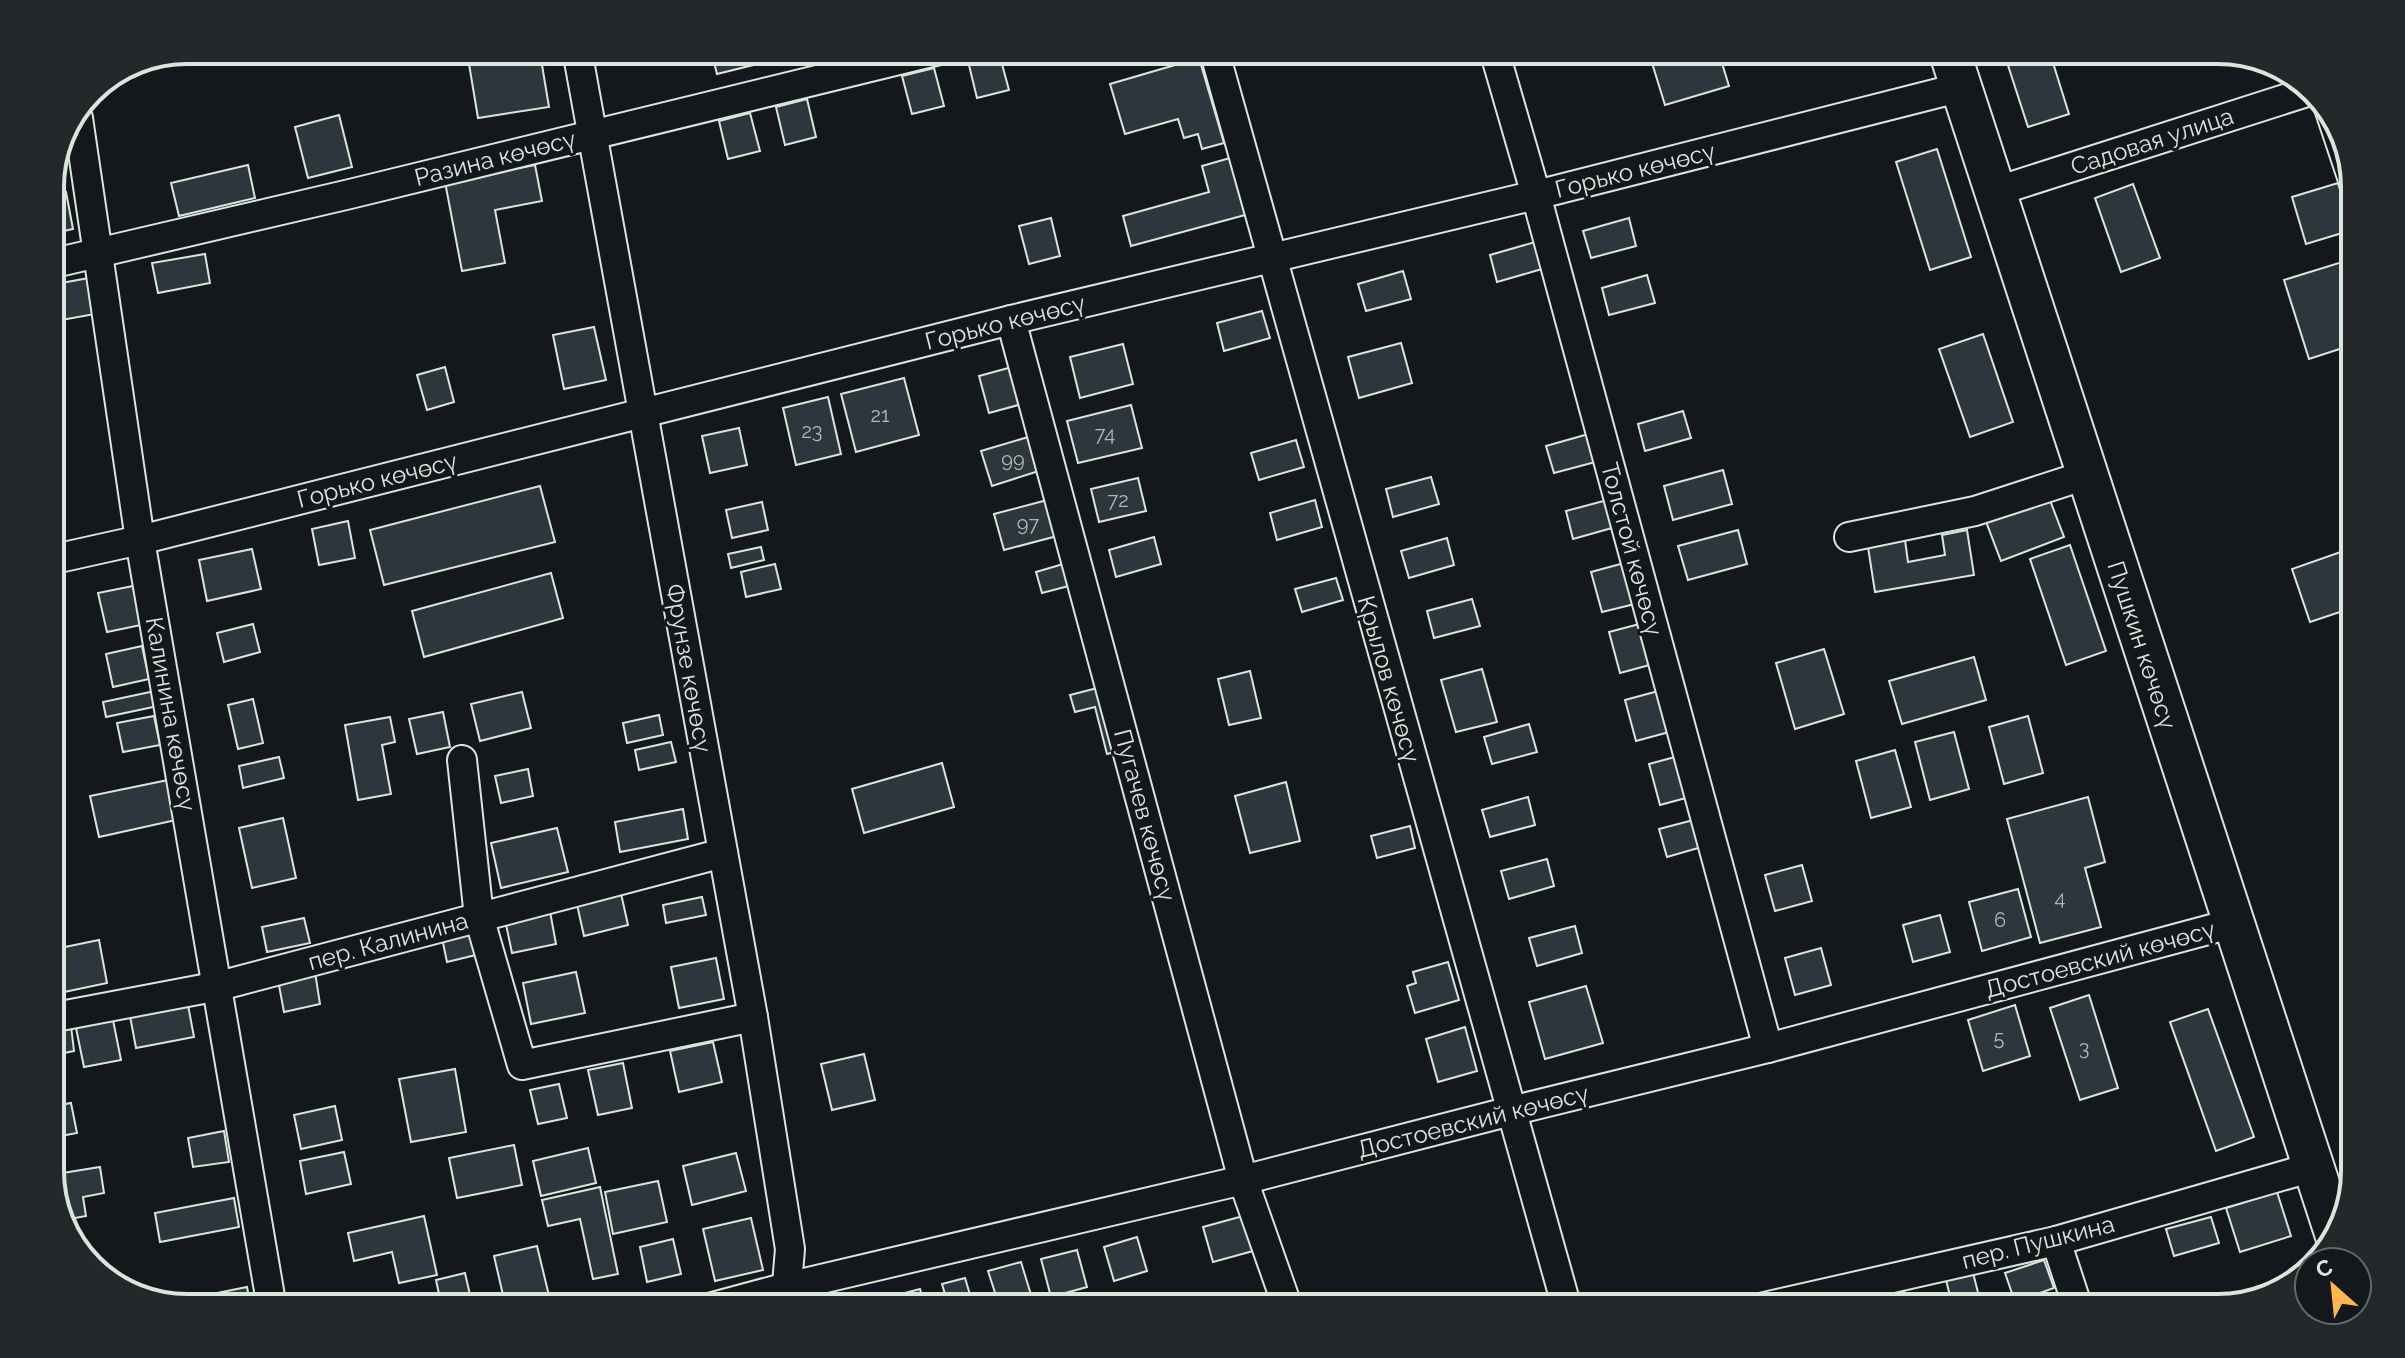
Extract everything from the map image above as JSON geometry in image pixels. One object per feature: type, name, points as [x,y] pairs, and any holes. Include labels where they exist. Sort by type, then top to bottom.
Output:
[{"type":"highway","name":"Пушкин көчөсү","points":[[1954,64],[2331,1220]]},
{"type":"street","name":"Фрунзе көчөсү","points":[[579,64],[753,1017],[790,1249],[786,1294]]},
{"type":"street","name":"Разина көчөсү","points":[[64,261],[882,64]]},
{"type":"street","name":"Крылов көчөсү","points":[[1218,64],[1563,1294]]},
{"type":"street","name":"Толстой көчөсү","points":[[1498,64],[1768,1048]]},
{"type":"street","name":"Горько көчөсү","points":[[64,557],[1011,320],[1536,195],[1962,87]]},
{"type":"street","name":"Садовая улица","points":[[1994,192],[2299,95]]},
{"type":"street","name":"Калинина көчөсү","points":[[80,129],[140,540],[270,1294]]},
{"type":"street","name":"Пугачев көчөсү","points":[[1011,320],[1243,1180],[1283,1294]]},
{"type":"street","points":[[1849,537],[1975,511],[2086,475]]},
{"type":"street","points":[[462,760],[479,917],[522,1065],[753,1017]]},
{"type":"street","name":"пер. Калинина","points":[[64,1015],[219,986],[723,853]]},
{"type":"street","name":"Достоевский көчөсү","points":[[801,1294],[1768,1048],[2234,923]]},
{"type":"street","name":"пер. Пушкина","points":[[1859,1294],[2313,1167]]},
{"type":"street","points":[[2056,1241],[2073,1294]]},
{"type":"building","points":[[469,64],[542,64],[549,107],[478,118]]},
{"type":"building","points":[[714,64],[757,64],[717,74]]},
{"type":"building","points":[[969,64],[1002,64],[1009,90],[977,98]]},
{"type":"building","points":[[1178,64],[1201,64],[1224,143],[1202,149],[1198,134],[1184,138],[1178,119],[1125,134],[1110,84]]},
{"type":"building","points":[[1652,64],[1722,64],[1729,86],[1665,105]]},
{"type":"building","points":[[2008,64],[2053,64],[2069,114],[2028,127]]},
{"type":"building","points":[[934,68],[944,106],[912,114],[902,76]]},
{"type":"building","points":[[807,99],[816,137],[785,145],[776,107]]},
{"type":"building","points":[[750,113],[760,151],[728,159],[719,121]]},
{"type":"building","points":[[339,115],[352,167],[308,178],[295,127]]},
{"type":"building","points":[[1937,149],[1971,257],[1930,270],[1896,162]]},
{"type":"building","points":[[1230,158],[1245,215],[1131,246],[1123,216],[1209,192],[1202,166]]},
{"type":"building","points":[[248,165],[255,198],[179,216],[171,183]]},
{"type":"building","points":[[535,165],[542,201],[495,210],[505,263],[462,271],[445,182]]},
{"type":"building","points":[[2338,183],[2341,233],[2306,244],[2292,197]]},
{"type":"building","points":[[2133,184],[2160,258],[2121,272],[2095,198]]},
{"type":"building","points":[[64,192],[73,229],[64,231]]},
{"type":"building","points":[[1051,218],[1060,256],[1029,264],[1019,226]]},
{"type":"building","points":[[1629,218],[1636,246],[1591,258],[1583,231]]},
{"type":"building","points":[[1535,242],[1542,269],[1497,282],[1490,255]]},
{"type":"building","points":[[205,254],[210,283],[158,293],[152,263]]},
{"type":"building","points":[[2341,262],[2341,349],[2309,359],[2284,280]]},
{"type":"building","points":[[1403,271],[1411,299],[1366,311],[1358,284]]},
{"type":"building","points":[[1647,275],[1655,303],[1609,315],[1602,288]]},
{"type":"building","points":[[89,278],[95,314],[64,320],[64,282]]},
{"type":"building","points":[[1262,311],[1270,338],[1224,351],[1217,323]]},
{"type":"building","points":[[594,327],[606,380],[564,389],[553,335]]},
{"type":"building","points":[[1983,334],[2013,422],[1970,437],[1939,349]]},
{"type":"building","points":[[1401,343],[1412,383],[1359,398],[1348,357]]},
{"type":"building","points":[[1123,344],[1133,384],[1080,398],[1070,357]]},
{"type":"building","points":[[445,367],[454,402],[427,410],[417,375]]},
{"type":"building","points":[[1012,367],[1022,404],[989,413],[979,376]]},
{"type":"building","points":[[904,378],[919,435],[856,452],[841,394]]},
{"type":"building","points":[[828,397],[841,454],[796,465],[783,408]]},
{"type":"building","points":[[1131,405],[1142,448],[1078,463],[1067,421]]},
{"type":"building","points":[[1683,411],[1691,438],[1645,451],[1638,424]]},
{"type":"building","points":[[739,428],[747,465],[710,473],[702,436]]},
{"type":"building","points":[[1592,433],[1599,461],[1554,473],[1546,446]]},
{"type":"building","points":[[1035,435],[1045,469],[992,486],[981,451]]},
{"type":"building","points":[[1296,440],[1304,467],[1259,480],[1251,453]]},
{"type":"building","points":[[1723,470],[1732,504],[1673,520],[1664,486]]},
{"type":"building","points":[[1431,477],[1439,504],[1393,517],[1386,489]]},
{"type":"building","points":[[1138,478],[1146,511],[1099,522],[1091,489]]},
{"type":"building","points":[[540,486],[555,542],[384,585],[370,530]]},
{"type":"building","points":[[2048,495],[2064,537],[2001,561],[1985,519]]},
{"type":"building","points":[[1051,499],[1061,535],[1004,550],[994,514]]},
{"type":"building","points":[[1611,499],[1619,526],[1573,539],[1566,511]]},
{"type":"building","points":[[1315,500],[1322,527],[1277,540],[1270,513]]},
{"type":"building","points":[[762,502],[768,530],[732,538],[726,510]]},
{"type":"building","points":[[348,521],[355,558],[319,565],[312,529]]},
{"type":"building","points":[[1738,530],[1747,564],[1688,580],[1678,546]]},
{"type":"building","points":[[1967,530],[1974,575],[1875,592],[1868,547],[1905,540],[1908,562],[1945,555],[1942,535]]},
{"type":"building","points":[[1154,537],[1161,564],[1116,577],[1109,550]]},
{"type":"building","points":[[1447,538],[1454,565],[1409,578],[1401,551]]},
{"type":"building","points":[[2070,545],[2106,651],[2066,665],[2030,559]]},
{"type":"building","points":[[761,547],[764,560],[731,568],[728,554]]},
{"type":"building","points":[[252,549],[261,589],[207,601],[199,560]]},
{"type":"building","points":[[2341,552],[2341,612],[2310,622],[2292,569]]},
{"type":"building","points":[[1070,562],[1076,584],[1042,593],[1036,572]]},
{"type":"building","points":[[1628,562],[1639,603],[1602,612],[1591,572]]},
{"type":"building","points":[[775,564],[781,589],[746,597],[741,572]]},
{"type":"building","points":[[551,573],[563,618],[424,657],[412,611]]},
{"type":"building","points":[[1336,578],[1343,600],[1302,612],[1295,589]]},
{"type":"building","points":[[133,586],[141,625],[107,632],[98,593]]},
{"type":"building","points":[[1472,599],[1480,626],[1434,638],[1427,611]]},
{"type":"building","points":[[1647,622],[1657,663],[1620,673],[1609,632]]},
{"type":"building","points":[[253,624],[260,652],[224,662],[217,633]]},
{"type":"building","points":[[142,646],[149,679],[113,687],[106,654]]},
{"type":"building","points":[[1824,649],[1844,714],[1795,729],[1776,663]]},
{"type":"building","points":[[1974,657],[1986,700],[1902,724],[1889,681]]},
{"type":"building","points":[[1482,669],[1497,722],[1456,732],[1441,680]]},
{"type":"building","points":[[1250,671],[1261,718],[1229,725],[1218,679]]},
{"type":"building","points":[[1109,685],[1126,749],[1107,754],[1095,707],[1075,712],[1070,695]]},
{"type":"building","points":[[1662,690],[1673,731],[1636,741],[1625,700]]},
{"type":"building","points":[[155,691],[158,706],[106,717],[103,702]]},
{"type":"building","points":[[522,692],[531,728],[480,741],[471,704]]},
{"type":"building","points":[[253,699],[263,743],[238,749],[228,705]]},
{"type":"building","points":[[443,712],[450,747],[417,754],[409,719]]},
{"type":"building","points":[[659,715],[663,735],[627,743],[623,723]]},
{"type":"building","points":[[154,716],[160,745],[123,752],[117,723]]},
{"type":"building","points":[[2028,716],[2043,773],[2004,784],[1989,727]]},
{"type":"building","points":[[390,717],[395,742],[382,745],[391,794],[358,800],[345,725]]},
{"type":"building","points":[[1529,724],[1537,752],[1492,764],[1484,737]]},
{"type":"building","points":[[1954,732],[1969,789],[1930,800],[1915,742]]},
{"type":"building","points":[[671,742],[676,762],[639,770],[635,750]]},
{"type":"building","points":[[1895,750],[1911,807],[1871,818],[1856,761]]},
{"type":"building","points":[[1686,754],[1697,795],[1660,805],[1649,764]]},
{"type":"building","points":[[279,757],[284,778],[243,788],[239,766]]},
{"type":"building","points":[[942,763],[954,807],[864,833],[852,789]]},
{"type":"building","points":[[528,769],[533,796],[501,803],[495,776]]},
{"type":"building","points":[[168,780],[176,820],[99,837],[90,796]]},
{"type":"building","points":[[1286,782],[1300,841],[1250,853],[1235,796]]},
{"type":"building","points":[[1528,797],[1535,825],[1490,837],[1482,810]]},
{"type":"building","points":[[2088,797],[2105,862],[2085,868],[2101,927],[2040,943],[2007,819]]},
{"type":"building","points":[[683,809],[688,839],[620,852],[615,822]]},
{"type":"building","points":[[1705,817],[1712,844],[1667,857],[1659,829]]},
{"type":"building","points":[[283,818],[296,878],[252,888],[239,828]]},
{"type":"building","points":[[1410,826],[1415,848],[1377,858],[1371,836]]},
{"type":"building","points":[[557,828],[568,872],[501,888],[491,843]]},
{"type":"building","points":[[1547,859],[1554,886],[1509,899],[1501,871]]},
{"type":"building","points":[[1802,865],[1812,901],[1775,911],[1765,875]]},
{"type":"building","points":[[620,889],[628,925],[584,936],[576,900]]},
{"type":"building","points":[[2018,889],[2031,937],[1982,951],[1969,902]]},
{"type":"building","points":[[702,897],[706,915],[666,923],[663,905]]},
{"type":"building","points":[[549,906],[556,944],[512,953],[504,915]]},
{"type":"building","points":[[1940,915],[1950,952],[1913,962],[1903,925]]},
{"type":"building","points":[[304,918],[310,943],[267,952],[262,927]]},
{"type":"building","points":[[1575,926],[1582,953],[1537,966],[1529,938]]},
{"type":"building","points":[[475,930],[480,954],[447,962],[442,938]]},
{"type":"building","points":[[99,940],[107,983],[64,992],[64,947]]},
{"type":"building","points":[[1821,948],[1831,985],[1795,995],[1785,958]]},
{"type":"building","points":[[716,958],[724,999],[679,1008],[671,967]]},
{"type":"building","points":[[1448,962],[1459,1000],[1415,1013],[1407,986],[1416,983],[1413,972]]},
{"type":"building","points":[[315,972],[320,1004],[284,1012],[278,980]]},
{"type":"building","points":[[576,972],[585,1013],[531,1024],[523,983]]},
{"type":"building","points":[[1586,986],[1603,1043],[1545,1059],[1529,1002]]},
{"type":"building","points":[[2089,995],[2118,1088],[2080,1100],[2050,1008]]},
{"type":"building","points":[[188,1005],[194,1037],[136,1048],[130,1016]]},
{"type":"building","points":[[2015,1005],[2030,1056],[1983,1071],[1968,1020]]},
{"type":"building","points":[[2208,1009],[2254,1137],[2216,1151],[2170,1022]]},
{"type":"building","points":[[113,1020],[121,1060],[84,1067],[76,1028]]},
{"type":"building","points":[[71,1026],[74,1051],[64,1053],[64,1027]]},
{"type":"building","points":[[1465,1027],[1477,1071],[1438,1082],[1426,1039]]},
{"type":"building","points":[[713,1042],[722,1082],[679,1092],[670,1051]]},
{"type":"building","points":[[864,1054],[875,1100],[832,1110],[821,1064]]},
{"type":"building","points":[[623,1063],[632,1108],[598,1115],[588,1070]]},
{"type":"building","points":[[455,1069],[466,1132],[411,1142],[399,1079]]},
{"type":"building","points":[[559,1084],[567,1118],[538,1124],[530,1090]]},
{"type":"building","points":[[71,1103],[77,1133],[64,1135],[64,1104]]},
{"type":"building","points":[[335,1106],[342,1140],[301,1149],[294,1115]]},
{"type":"building","points":[[224,1131],[229,1162],[193,1167],[188,1138]]},
{"type":"building","points":[[514,1145],[522,1185],[457,1198],[449,1158]]},
{"type":"building","points":[[588,1148],[596,1183],[541,1196],[533,1161]]},
{"type":"building","points":[[344,1152],[351,1184],[306,1194],[300,1161]]},
{"type":"building","points":[[736,1153],[746,1191],[692,1205],[683,1166]]},
{"type":"building","points":[[100,1167],[104,1193],[83,1197],[86,1216],[74,1218],[66,1195],[64,1173]]},
{"type":"building","points":[[658,1181],[667,1222],[613,1234],[605,1192]]},
{"type":"building","points":[[600,1187],[618,1274],[593,1279],[580,1219],[548,1226],[542,1200]]},
{"type":"building","points":[[2277,1192],[2291,1236],[2240,1252],[2226,1208]]},
{"type":"building","points":[[234,1198],[239,1227],[160,1242],[155,1213]]},
{"type":"building","points":[[424,1216],[437,1275],[399,1283],[392,1252],[354,1261],[348,1233]]},
{"type":"building","points":[[1243,1216],[1253,1251],[1213,1262],[1203,1227]]},
{"type":"building","points":[[2211,1217],[2219,1243],[2174,1256],[2166,1229]]},
{"type":"building","points":[[751,1218],[763,1270],[715,1281],[703,1229]]},
{"type":"building","points":[[1137,1237],[1147,1271],[1114,1281],[1104,1247]]},
{"type":"building","points":[[673,1239],[681,1274],[647,1282],[640,1247]]},
{"type":"building","points":[[537,1246],[549,1294],[503,1294],[494,1256]]},
{"type":"building","points":[[1077,1250],[1087,1287],[1050,1294],[1041,1259]]},
{"type":"building","points":[[2044,1260],[2054,1288],[2037,1294],[2012,1294],[2005,1273]]},
{"type":"building","points":[[1021,1262],[1031,1294],[995,1294],[988,1271]]},
{"type":"building","points":[[1971,1265],[1978,1294],[1950,1294],[1944,1272]]},
{"type":"building","points":[[465,1273],[470,1294],[439,1294],[436,1280]]},
{"type":"building","points":[[965,1278],[970,1294],[945,1294],[942,1284]]},
{"type":"building","points":[[247,1287],[248,1294],[212,1294]]},
{"type":"building","points":[[1903,1288],[1905,1294],[1886,1294]]},
{"type":"building","points":[[920,1289],[921,1294],[901,1294]]}]
